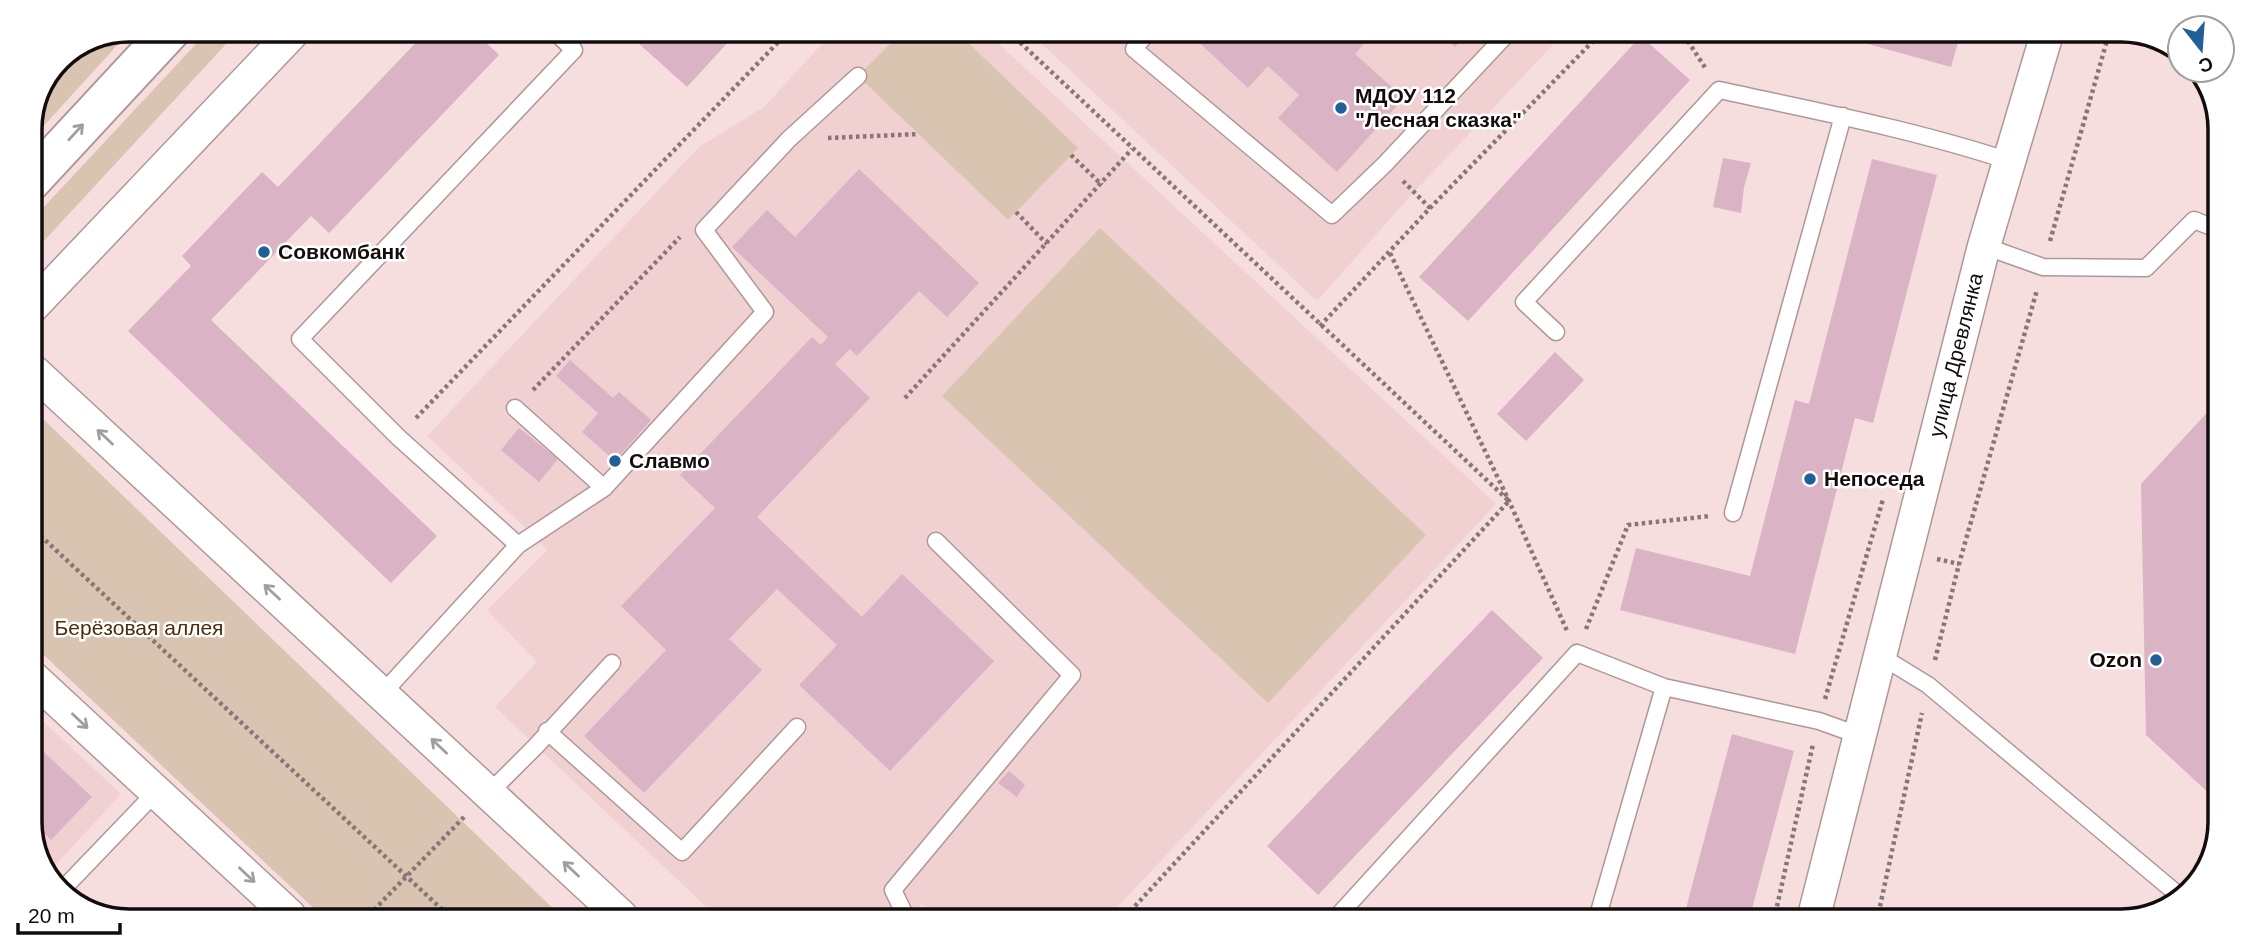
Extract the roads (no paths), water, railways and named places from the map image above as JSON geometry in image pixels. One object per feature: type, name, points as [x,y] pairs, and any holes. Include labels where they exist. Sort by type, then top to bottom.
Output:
[{"type":"street","points":[[42,169],[160,42]]},
{"type":"street","points":[[42,296],[284,42]]},
{"type":"street","name":"улица Древлянка","points":[[1816,909],[1984,246],[2045,42]]},
{"type":"street","points":[[42,379],[613,909]]},
{"type":"street","points":[[42,686],[283,909]]},
{"type":"lane","points":[[518,545],[398,437],[300,339],[574,50],[566,42]]},
{"type":"lane","points":[[1139,42],[1133,49],[1332,215],[1385,164],[1499,42]]},
{"type":"lane","points":[[382,694],[518,545],[604,488],[765,312],[704,230],[789,139],[859,76]]},
{"type":"lane","points":[[1556,332],[1524,302],[1719,90],[1843,116],[2009,161]]},
{"type":"lane","points":[[1732,513],[1843,116]]},
{"type":"lane","points":[[1984,246],[2043,267],[2146,268],[2193,220],[2208,226]]},
{"type":"lane","points":[[515,408],[604,488]]},
{"type":"lane","points":[[902,909],[893,890],[1072,675],[936,541]]},
{"type":"lane","points":[[1344,909],[1577,653],[1664,687],[1819,721],[1858,735]]},
{"type":"lane","points":[[1879,655],[1928,685],[2173,891]]},
{"type":"lane","points":[[489,793],[612,663]]},
{"type":"lane","points":[[1600,909],[1664,687]]},
{"type":"lane","points":[[547,731],[682,852],[797,727]]},
{"type":"lane","points":[[68,883],[157,791]]},
{"type":"place","name":"МДОУ 112 \"Лесная сказка\"","points":[[1341,108]]},
{"type":"place","name":"Совкомбанк","points":[[264,252]]},
{"type":"place","name":"Славмо","points":[[615,461]]},
{"type":"place","name":"Непоседа","points":[[1810,479]]},
{"type":"place","name":"Ozon","points":[[2156,660]]},
{"type":"park label","name":"Берёзовая аллея","points":[[139,628]]}]
